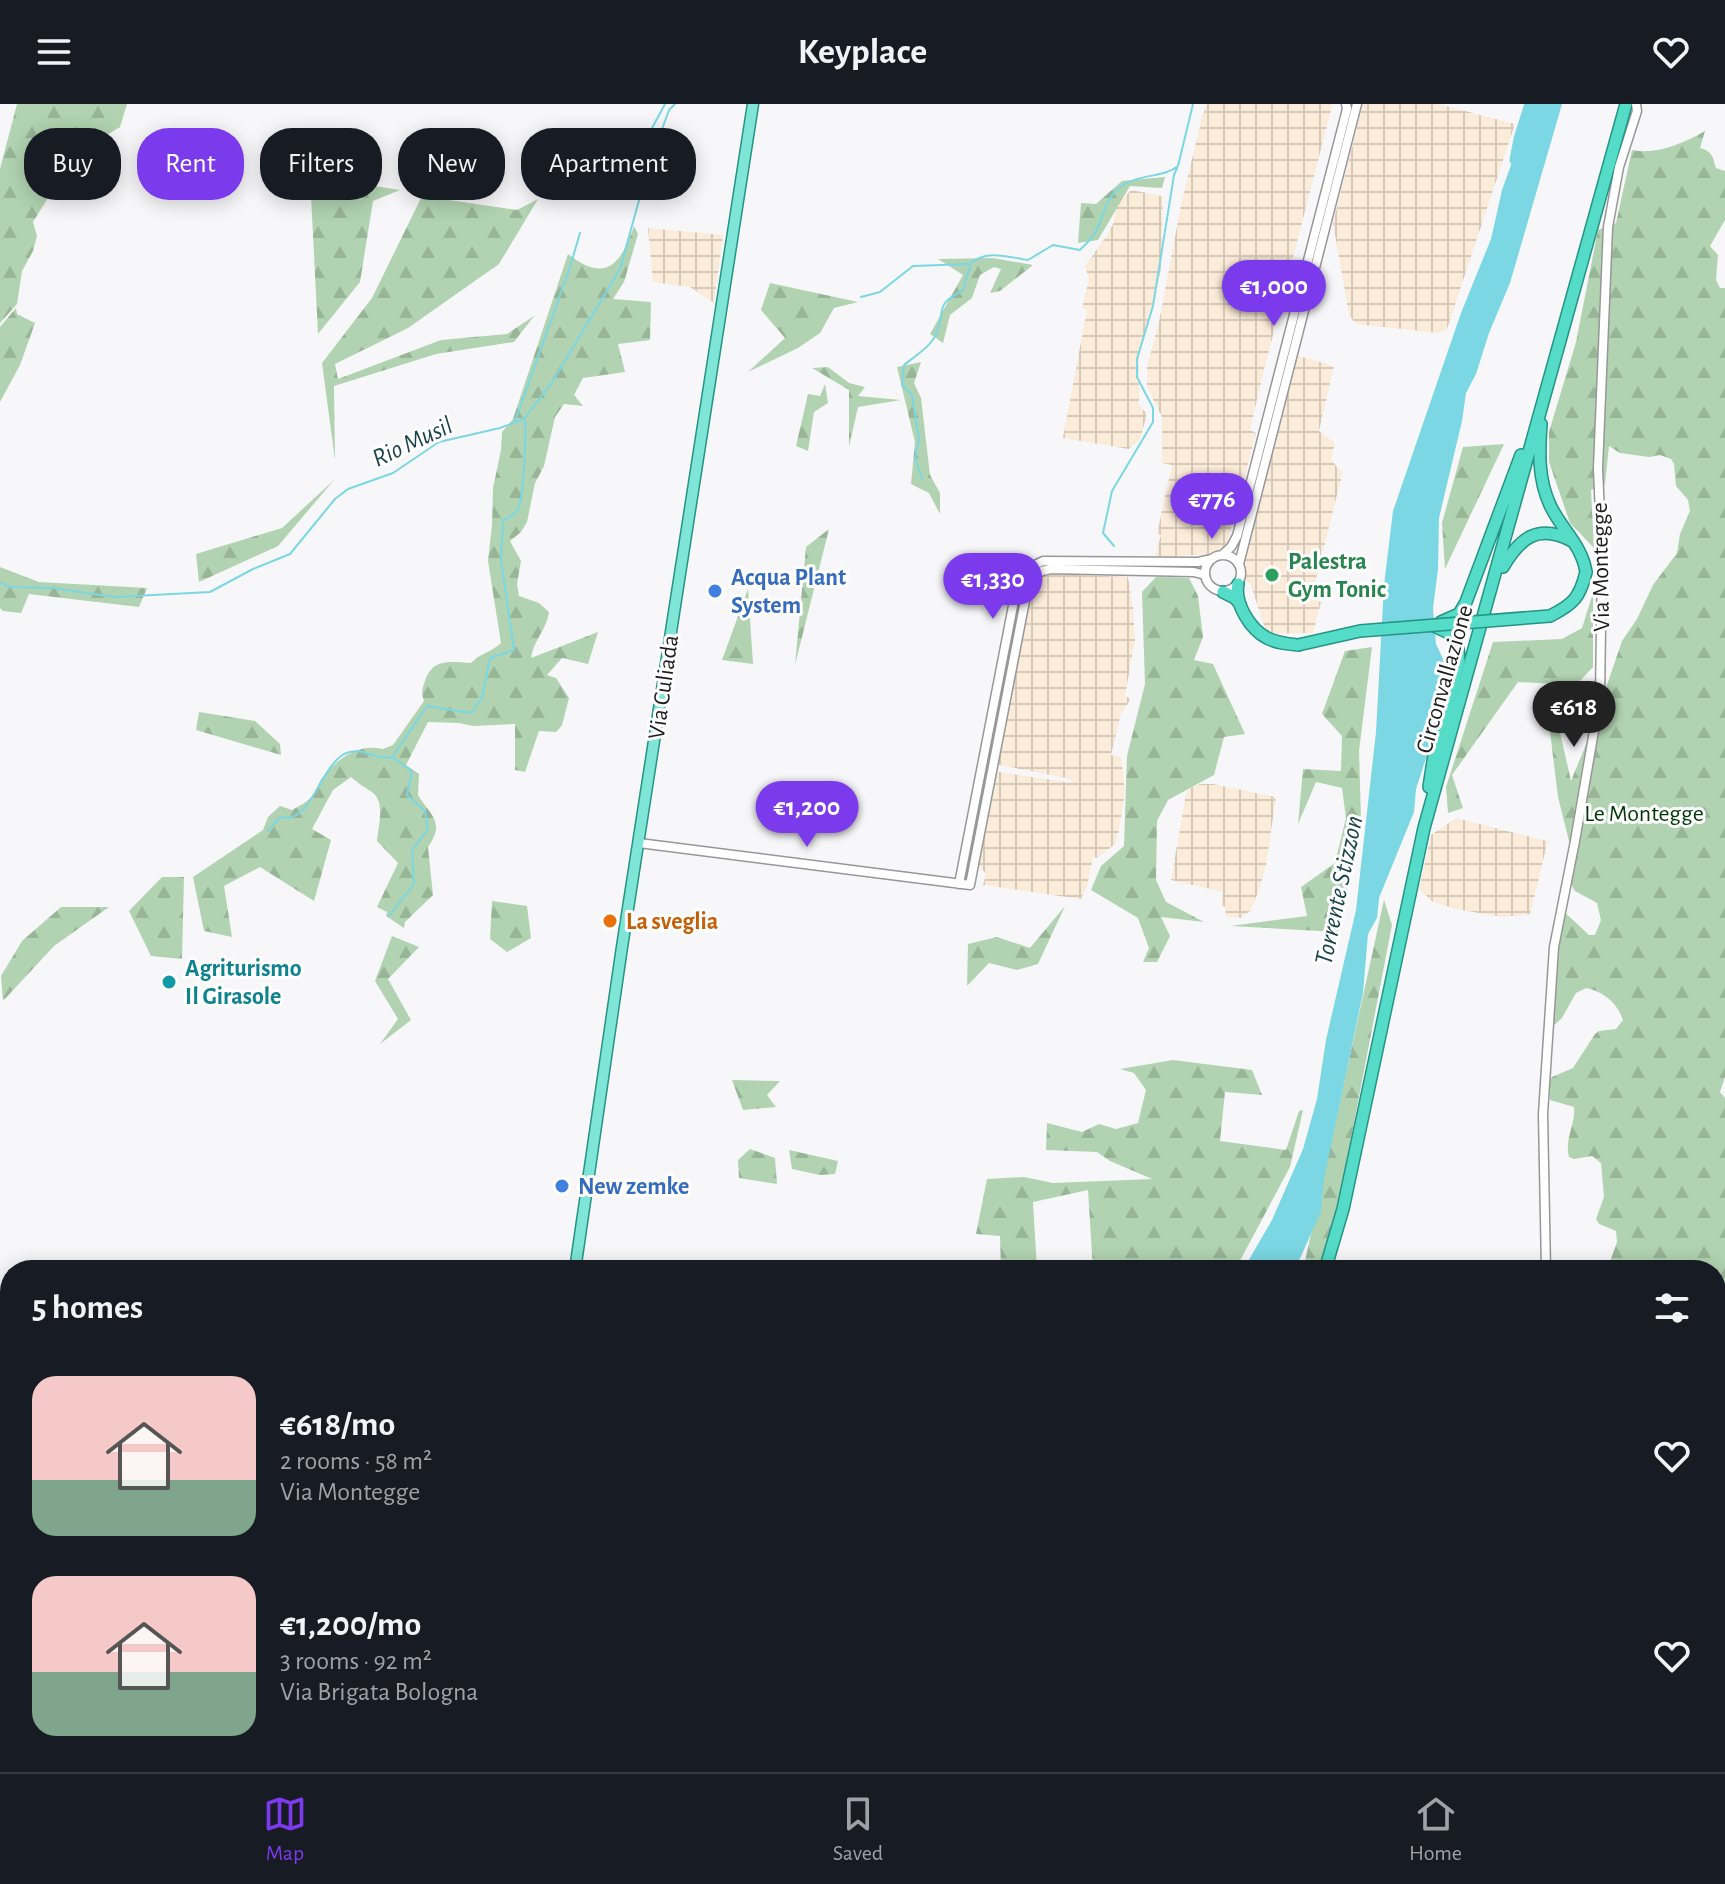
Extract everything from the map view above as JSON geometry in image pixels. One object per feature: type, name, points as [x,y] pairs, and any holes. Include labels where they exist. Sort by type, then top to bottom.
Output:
[{"type":"highway","name":"Circonvallazione","points":[[1328,1260],[1343,1209],[1424,828],[1626,104]]},
{"type":"highway","points":[[1223,592],[1235,598],[1252,625],[1264,637],[1298,645],[1360,631],[1550,616],[1569,607],[1581,591],[1586,572],[1583,555],[1550,506],[1542,482],[1538,458],[1544,393]]},
{"type":"highway","points":[[1432,625],[1459,614],[1538,414]]},
{"type":"highway","points":[[1493,586],[1514,548],[1528,536],[1545,532],[1575,543]]},
{"type":"highway","points":[[1238,584],[1240,605]]},
{"type":"highway","points":[[1424,828],[1435,748],[1459,661],[1458,648],[1447,630],[1432,625]]},
{"type":"main road","name":"Via Culiada","points":[[576,1260],[753,104]]},
{"type":"street","points":[[959,884],[1018,580],[1029,568],[1043,561],[1183,562],[1212,559],[1231,547],[1237,536],[1344,122],[1346,104]]},
{"type":"street","points":[[1212,559],[1205,575],[1210,586],[1223,592],[1238,584],[1241,576],[1239,564],[1357,104]]},
{"type":"street","name":"Via Montegge","points":[[1546,1260],[1543,1114],[1554,947],[1600,696],[1602,561],[1598,468],[1608,227],[1619,167],[1637,111],[1636,104]]},
{"type":"street","points":[[1222,555],[1231,557],[1239,564]]},
{"type":"street","points":[[639,843],[970,885],[1029,580],[1051,569],[1194,572],[1205,575]]},
{"type":"shaded area","points":[[1207,104],[1332,106],[1261,382],[1250,430],[1256,433],[1228,540],[1223,552],[1216,554],[1155,557],[1172,465],[1162,463],[1162,417],[1147,387],[1147,367],[1159,322],[1181,205]]},
{"type":"shaded area","points":[[1363,104],[1438,104],[1515,124],[1447,329],[1438,333],[1356,324],[1349,315],[1333,223]]},
{"type":"shaded area","points":[[1131,190],[1163,196],[1161,268],[1139,355],[1139,405],[1147,414],[1140,439],[1129,449],[1063,438],[1087,310],[1082,308],[1089,279],[1085,266],[1109,232],[1116,206]]},
{"type":"shaded area","points":[[648,228],[723,235],[714,303],[690,287],[653,282]]},
{"type":"shaded area","points":[[1295,355],[1334,366],[1319,431],[1335,443],[1331,459],[1343,471],[1311,599],[1321,602],[1313,633],[1267,634],[1250,583],[1246,583],[1243,565]]},
{"type":"shaded area","points":[[1050,574],[1128,577],[1133,608],[1135,640],[1125,696],[1131,699],[1121,714],[1111,755],[1121,757],[1125,791],[1119,830],[1115,844],[1097,858],[1093,857],[1081,899],[983,885],[986,874],[978,865],[994,771],[1072,783],[1071,779],[995,764],[1028,588],[1037,578]]},
{"type":"shaded area","points":[[1200,784],[1276,797],[1266,865],[1258,893],[1250,911],[1241,918],[1226,916],[1225,907],[1221,905],[1223,892],[1171,880],[1186,794],[1190,788]]},
{"type":"shaded area","points":[[1456,818],[1551,842],[1547,844],[1530,914],[1502,917],[1456,909],[1433,902],[1419,889],[1431,835]]},
{"type":"green space","points":[[17,104],[127,104],[118,128],[24,128],[24,200],[47,200],[33,222],[37,236],[22,271],[17,304],[0,323],[0,169]]},
{"type":"green space","name":"Le Montegge","points":[[1705,131],[1700,148],[1711,155],[1716,168],[1725,171],[1725,220],[1710,246],[1718,255],[1716,280],[1720,288],[1725,288],[1725,1077],[1720,1092],[1725,1098],[1725,1260],[1611,1260],[1617,1242],[1616,1231],[1599,1224],[1596,1219],[1604,1197],[1601,1163],[1592,1156],[1569,1157],[1574,1107],[1550,1100],[1549,1081],[1552,1077],[1573,1068],[1595,1034],[1616,1029],[1623,1020],[1609,999],[1586,988],[1576,993],[1562,1018],[1549,1030],[1560,908],[1589,935],[1595,935],[1601,920],[1597,903],[1575,891],[1566,875],[1571,849],[1558,797],[1546,699],[1551,692],[1571,781],[1598,715],[1601,694],[1622,641],[1637,619],[1653,585],[1677,553],[1680,534],[1690,511],[1688,500],[1676,486],[1671,459],[1660,455],[1649,457],[1620,453],[1609,446],[1605,484],[1591,490],[1594,548],[1570,523],[1549,462],[1549,432],[1576,342],[1598,230],[1616,223],[1632,150],[1661,149]]},
{"type":"green space","points":[[1165,177],[1162,188],[1130,186],[1098,240],[1078,243],[1081,203],[1096,204],[1122,181]]},
{"type":"green space","points":[[382,187],[398,191],[382,197]]},
{"type":"green space","points":[[311,200],[375,200],[360,282],[318,334]]},
{"type":"green space","points":[[420,200],[449,200],[517,210],[537,200],[499,264],[408,328],[335,364],[338,379],[441,340],[507,334],[534,316],[514,342],[436,354],[334,386],[335,460],[322,363],[372,298]]},
{"type":"green space","points":[[634,226],[638,234],[624,282],[613,299],[651,302],[650,340],[618,344],[625,372],[583,378],[574,395],[583,406],[564,404],[555,417],[527,522],[510,541],[521,561],[517,584],[519,596],[539,603],[549,612],[531,658],[598,632],[588,664],[562,658],[547,675],[556,678],[569,698],[562,725],[556,732],[539,731],[525,772],[515,770],[515,724],[473,726],[428,722],[406,765],[419,774],[418,795],[436,825],[428,847],[433,895],[405,922],[404,928],[377,907],[398,863],[377,841],[380,815],[376,796],[351,777],[333,790],[312,829],[331,840],[314,901],[260,867],[224,886],[232,937],[204,931],[193,877],[263,830],[268,817],[280,806],[292,810],[309,800],[322,778],[342,758],[357,750],[383,749],[393,745],[424,701],[423,687],[432,668],[443,663],[471,663],[501,643],[488,561],[493,488],[502,432],[513,419],[568,254],[593,268],[610,266],[624,251]]},
{"type":"green space","points":[[993,258],[1033,265],[1000,291],[990,293],[1001,269],[994,267],[980,275],[972,298],[950,315],[943,343],[930,334],[963,275],[938,259]]},
{"type":"green space","points":[[770,283],[858,302],[834,308],[820,333],[798,348],[748,372],[785,338],[761,310]]},
{"type":"green space","points":[[16,308],[17,314],[35,323],[20,365],[0,402],[0,327]]},
{"type":"green space","points":[[921,362],[914,383],[921,398],[930,475],[940,493],[940,514],[929,493],[911,484],[915,442],[897,367]]},
{"type":"green space","points":[[828,367],[849,383],[865,387],[858,396],[901,400],[858,407],[849,447],[849,390],[812,368]]},
{"type":"green space","points":[[825,384],[828,403],[814,412],[808,451],[796,446],[808,394],[820,396]]},
{"type":"green space","points":[[1504,444],[1445,569],[1442,523],[1463,447]]},
{"type":"green space","points":[[334,480],[278,546],[199,582],[196,554],[282,528]]},
{"type":"green space","points":[[829,529],[795,665],[806,547]]},
{"type":"green space","points":[[0,567],[39,582],[147,588],[139,607],[29,594],[21,613],[3,611],[0,608]]},
{"type":"green space","points":[[1156,577],[1189,578],[1198,596],[1203,637],[1194,660],[1213,664],[1245,734],[1224,737],[1214,775],[1168,800],[1157,821],[1156,880],[1166,902],[1204,922],[1161,917],[1170,936],[1157,962],[1143,962],[1149,948],[1138,918],[1091,890],[1101,866],[1124,846],[1127,756],[1145,684],[1142,592]]},
{"type":"green space","points":[[748,589],[753,664],[722,660]]},
{"type":"green space","points":[[1593,593],[1593,667],[1576,685],[1518,682],[1452,775],[1463,808],[1448,813],[1446,787],[1493,642],[1562,639],[1582,628]]},
{"type":"green space","points":[[1372,647],[1359,751],[1361,819],[1338,932],[1230,926],[1307,916],[1301,887],[1335,863],[1346,818],[1342,788],[1316,782],[1298,824],[1303,769],[1341,771],[1342,736],[1322,714],[1345,651]]},
{"type":"green space","points":[[199,712],[255,721],[280,744],[281,755],[196,730]]},
{"type":"green space","points":[[162,877],[184,877],[182,959],[151,956],[129,911]]},
{"type":"green space","points":[[1384,900],[1392,925],[1337,1211],[1321,1260],[1305,1260]]},
{"type":"green space","points":[[492,901],[527,906],[531,938],[507,952],[490,939]]},
{"type":"green space","points":[[1065,906],[1038,964],[1017,970],[989,963],[967,986],[968,944],[997,937],[1030,948]]},
{"type":"green space","points":[[61,907],[109,907],[54,946],[3,1001],[1,976],[22,941]]},
{"type":"green space","points":[[392,936],[419,947],[388,979],[411,1020],[380,1044],[398,1019],[375,981]]},
{"type":"green space","points":[[1173,1060],[1252,1070],[1262,1095],[1225,1092],[1220,1141],[1286,1150],[1299,1111],[1303,1110],[1290,1167],[1240,1260],[1092,1260],[1088,1190],[1033,1202],[1036,1260],[1001,1260],[1000,1236],[976,1234],[987,1179],[1024,1177],[1053,1183],[1152,1179],[1097,1152],[1046,1150],[1047,1123],[1082,1132],[1099,1124],[1116,1129],[1138,1123],[1146,1090],[1134,1073],[1120,1069]]},
{"type":"green space","points":[[732,1080],[780,1081],[767,1095],[776,1107],[743,1110]]},
{"type":"green space","points":[[750,1149],[775,1158],[777,1184],[739,1178],[738,1160]]},
{"type":"green space","points":[[789,1150],[838,1161],[835,1174],[820,1175],[792,1169]]},
{"type":"water","points":[[1528,104],[1562,104],[1510,283],[1466,393],[1439,518],[1433,608],[1436,644],[1444,668],[1427,755],[1416,789],[1414,812],[1379,898],[1377,918],[1368,934],[1363,993],[1324,1179],[1321,1211],[1299,1260],[1249,1260],[1272,1220],[1303,1149],[1317,1099],[1326,1040],[1356,910],[1376,732],[1384,585],[1393,511],[1461,313],[1491,239],[1502,190],[1524,129]]},
{"type":"waterway","points":[[652,128],[665,104]]},
{"type":"waterway","name":"Rio Musil","points":[[0,583],[11,587],[53,588],[115,597],[210,592],[290,554],[335,499],[348,489],[393,473],[439,442],[500,428],[524,419],[553,381],[620,269],[648,168],[669,110],[675,104]]},
{"type":"waterway","points":[[861,297],[880,292],[913,266],[970,264],[990,255],[1028,260],[1053,245],[1080,250],[1097,230],[1114,192],[1128,183],[1178,166],[1193,104]]},
{"type":"waterway","name":"Torrente Stizzon","points":[[1515,160],[1530,104]]},
{"type":"waterway","points":[[1114,546],[1103,533],[1112,491],[1153,422],[1153,408],[1137,377],[1137,359],[1153,306],[1177,168]]},
{"type":"waterway","points":[[515,421],[580,233]]},
{"type":"waterway","points":[[922,479],[915,459],[919,439],[912,395],[902,385],[904,365],[935,337],[942,308],[963,290],[970,266]]},
{"type":"waterway","points":[[392,757],[427,706],[471,713],[482,698],[490,658],[514,650],[501,559],[503,521],[515,513],[520,503],[525,420]]},
{"type":"waterway","points":[[268,831],[279,818],[292,817],[306,807],[330,768],[344,754],[357,751],[392,757],[412,771],[407,795],[425,811],[428,829],[412,851],[414,884],[389,916]]},
{"type":"place","name":"Palestra Gym Tonic","points":[[1272,575]]},
{"type":"place","name":"Acqua Plant System","points":[[715,591]]},
{"type":"place","name":"La sveglia","points":[[610,921]]},
{"type":"place","name":"Agriturismo Il Girasole","points":[[169,982]]},
{"type":"place","name":"New zemke","points":[[562,1186]]}]
